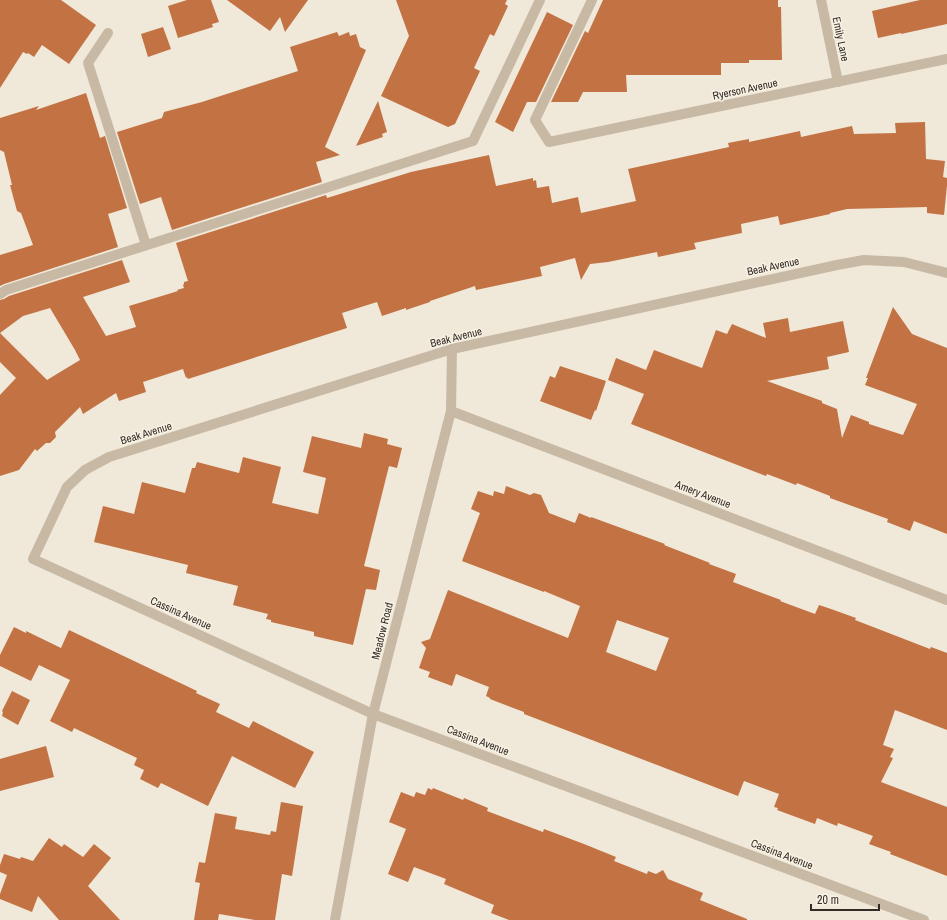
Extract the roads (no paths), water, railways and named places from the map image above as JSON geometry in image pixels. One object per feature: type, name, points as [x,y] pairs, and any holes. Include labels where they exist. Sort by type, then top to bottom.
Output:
[{"type":"street","points":[[0,294],[6,290],[473,141],[540,0]]},
{"type":"street","name":"Ryerson Avenue","points":[[592,0],[535,120],[549,142],[947,59]]},
{"type":"street","name":"Emily Lane","points":[[821,0],[838,82]]},
{"type":"street","points":[[108,33],[88,63],[146,245]]},
{"type":"street","name":"Beak Avenue","points":[[33,559],[67,487],[84,470],[109,457],[452,349],[864,260],[904,262],[947,274]]},
{"type":"street","name":"Meadow Road","points":[[335,920],[373,714],[451,411],[452,349]]},
{"type":"street","name":"Amery Avenue","points":[[451,411],[947,600]]},
{"type":"street","name":"Cassina Avenue","points":[[33,559],[373,714],[924,920]]}]
